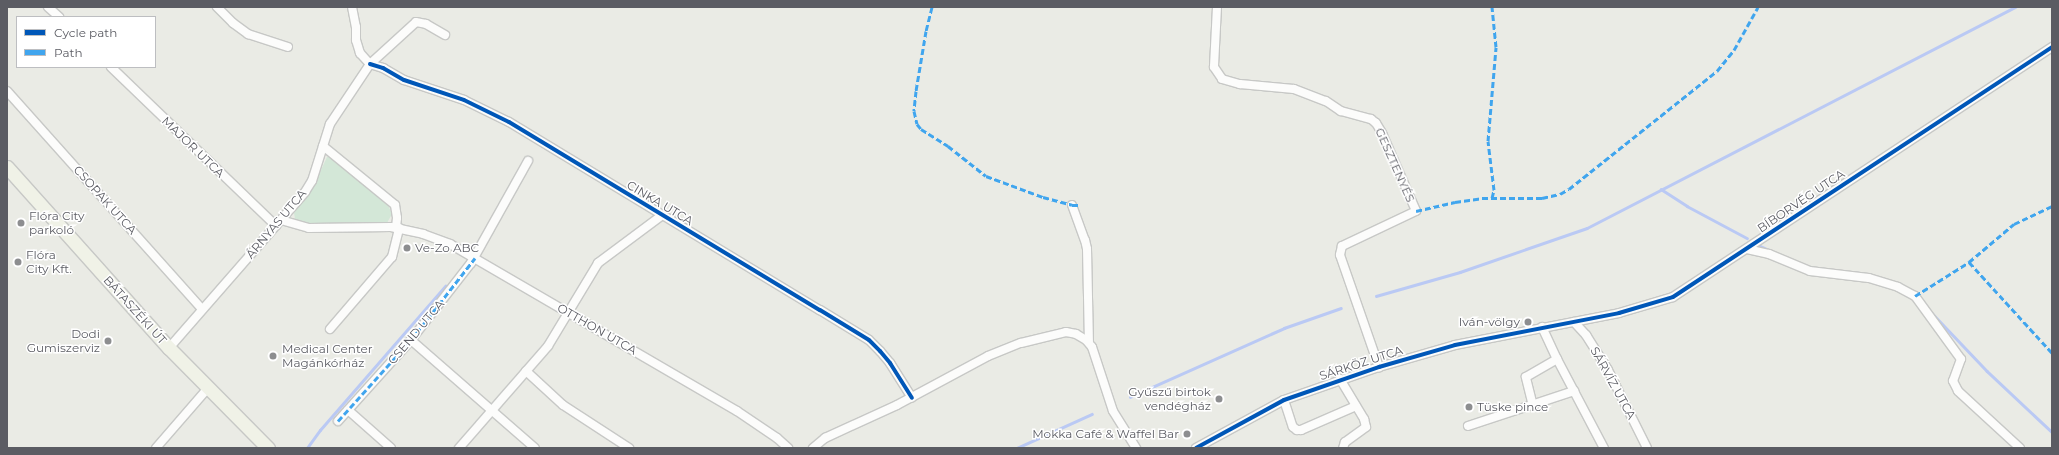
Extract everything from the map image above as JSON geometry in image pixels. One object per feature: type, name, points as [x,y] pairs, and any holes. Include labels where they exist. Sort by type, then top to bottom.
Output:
[{"type":"main road","name":"BÁTASZÉKI ÚT","points":[[7,167],[169,348],[268,448]]},
{"type":"street","points":[[48,7],[57,16]]},
{"type":"street","points":[[217,7],[233,23],[248,34],[288,47]]},
{"type":"street","points":[[352,7],[356,27],[356,40],[360,53],[370,64]]},
{"type":"street","name":"GESZTENYÉS","points":[[1217,7],[1214,67],[1222,79],[1240,84],[1294,89],[1326,101],[1341,111],[1371,119],[1382,133],[1416,211],[1342,246],[1340,255],[1379,367]]},
{"type":"street","name":"ÁRNYAS UTCA","points":[[169,348],[279,223],[312,181],[330,124],[370,64],[416,22],[426,24],[446,35]]},
{"type":"street","name":"BÍBORVÉG UTCA","points":[[1542,327],[1619,313],[1673,297],[2052,47]]},
{"type":"street","name":"CINKA UTCA","points":[[370,64],[383,68],[404,80],[464,100],[509,122],[661,216],[868,340],[890,363],[912,398]]},
{"type":"street","name":"MAJOR UTCA","points":[[112,68],[279,223]]},
{"type":"street","name":"CSOPAK UTCA","points":[[7,91],[202,310]]},
{"type":"street","points":[[323,146],[395,205],[398,228],[392,257],[388,263],[330,329]]},
{"type":"street","name":"CSEND UTCA","points":[[338,421],[411,340],[475,258],[528,161]]},
{"type":"street","points":[[1072,205],[1087,249],[1088,342]]},
{"type":"street","points":[[459,448],[548,346],[598,263],[661,216]]},
{"type":"street","name":"OTTHON UTCA","points":[[279,223],[309,228],[398,228],[438,239],[475,258],[737,411],[777,438],[788,448]]},
{"type":"street","points":[[1747,249],[1769,254],[1810,271],[1869,278],[1898,287],[1915,296],[1961,359],[1953,381],[1958,391],[2020,448]]},
{"type":"street","name":"SÁRVÍZ UTCA","points":[[1574,322],[1586,335],[1608,370],[1647,448]]},
{"type":"street","points":[[1542,327],[1556,359],[1604,448]]},
{"type":"street","name":"SÁRKÖZ UTCA","points":[[1196,448],[1284,400],[1340,379],[1455,345],[1542,327]]},
{"type":"street","points":[[813,448],[825,438],[912,398],[988,356],[1021,343],[1066,332],[1076,334],[1088,342],[1092,347],[1113,411],[1136,448]]},
{"type":"street","points":[[411,340],[535,448]]},
{"type":"street","points":[[1533,406],[1526,378],[1556,359]]},
{"type":"street","points":[[526,371],[563,404],[629,448]]},
{"type":"street","points":[[1340,379],[1364,419],[1366,427],[1345,442],[1343,448]]},
{"type":"street","points":[[156,448],[208,388]]},
{"type":"street","points":[[1468,426],[1574,392]]},
{"type":"street","points":[[1284,400],[1293,428],[1297,430],[1301,430],[1356,406]]},
{"type":"street","points":[[348,410],[391,448]]},
{"type":"green space","points":[[327,157],[332,157],[387,203],[392,214],[387,223],[314,226],[295,219],[294,213],[315,183]]},
{"type":"waterway","points":[[1376,296],[1460,272],[1587,228],[2015,7]]},
{"type":"waterway","points":[[1661,189],[1687,206],[1747,238]]},
{"type":"waterway","points":[[1760,246],[1771,251]]},
{"type":"waterway","points":[[307,448],[320,430],[445,286]]},
{"type":"waterway","points":[[1130,397],[1284,328],[1341,308]]},
{"type":"waterway","points":[[1932,313],[1987,371],[2052,432]]},
{"type":"waterway","points":[[1017,448],[1092,414]]},
{"type":"marked path","points":[[932,7],[926,31],[916,91],[914,111],[917,124],[921,129],[948,146],[986,176],[1043,197],[1072,205],[1081,205]]},
{"type":"marked path","points":[[1492,7],[1496,47],[1488,141],[1494,190],[1492,198]]},
{"type":"marked path","points":[[1416,211],[1455,202],[1482,198],[1542,198],[1560,194],[1569,189],[1717,71],[1734,50],[1758,7]]},
{"type":"marked path","points":[[1969,262],[2014,224],[2052,206]]},
{"type":"marked path","points":[[338,421],[411,340],[475,258]]},
{"type":"marked path","points":[[1915,296],[1969,262],[2052,353]]},
{"type":"cycle path","points":[[1196,448],[1284,400],[1379,367],[1455,345],[1619,313],[1673,297],[2052,47]]},
{"type":"cycle path","points":[[370,64],[383,68],[404,80],[464,100],[509,122],[869,340],[890,363],[912,398]]},
{"type":"place","name":"Flóra City parkoló","points":[[21,223]]},
{"type":"place","name":"Ve-Zo ABC","points":[[407,248]]},
{"type":"place","name":"Flóra City Kft.","points":[[18,262]]},
{"type":"place","name":"Iván-völgy","points":[[1528,322]]},
{"type":"place","name":"Dodi Gumiszerviz","points":[[108,341]]},
{"type":"place","name":"Medical Center Magánkórház","points":[[273,356]]},
{"type":"place","name":"Gyűszű birtok vendégház","points":[[1219,399]]},
{"type":"place","name":"Tüske pince","points":[[1469,407]]},
{"type":"place","name":"Mokka Café & Waffel Bar","points":[[1187,434]]}]
